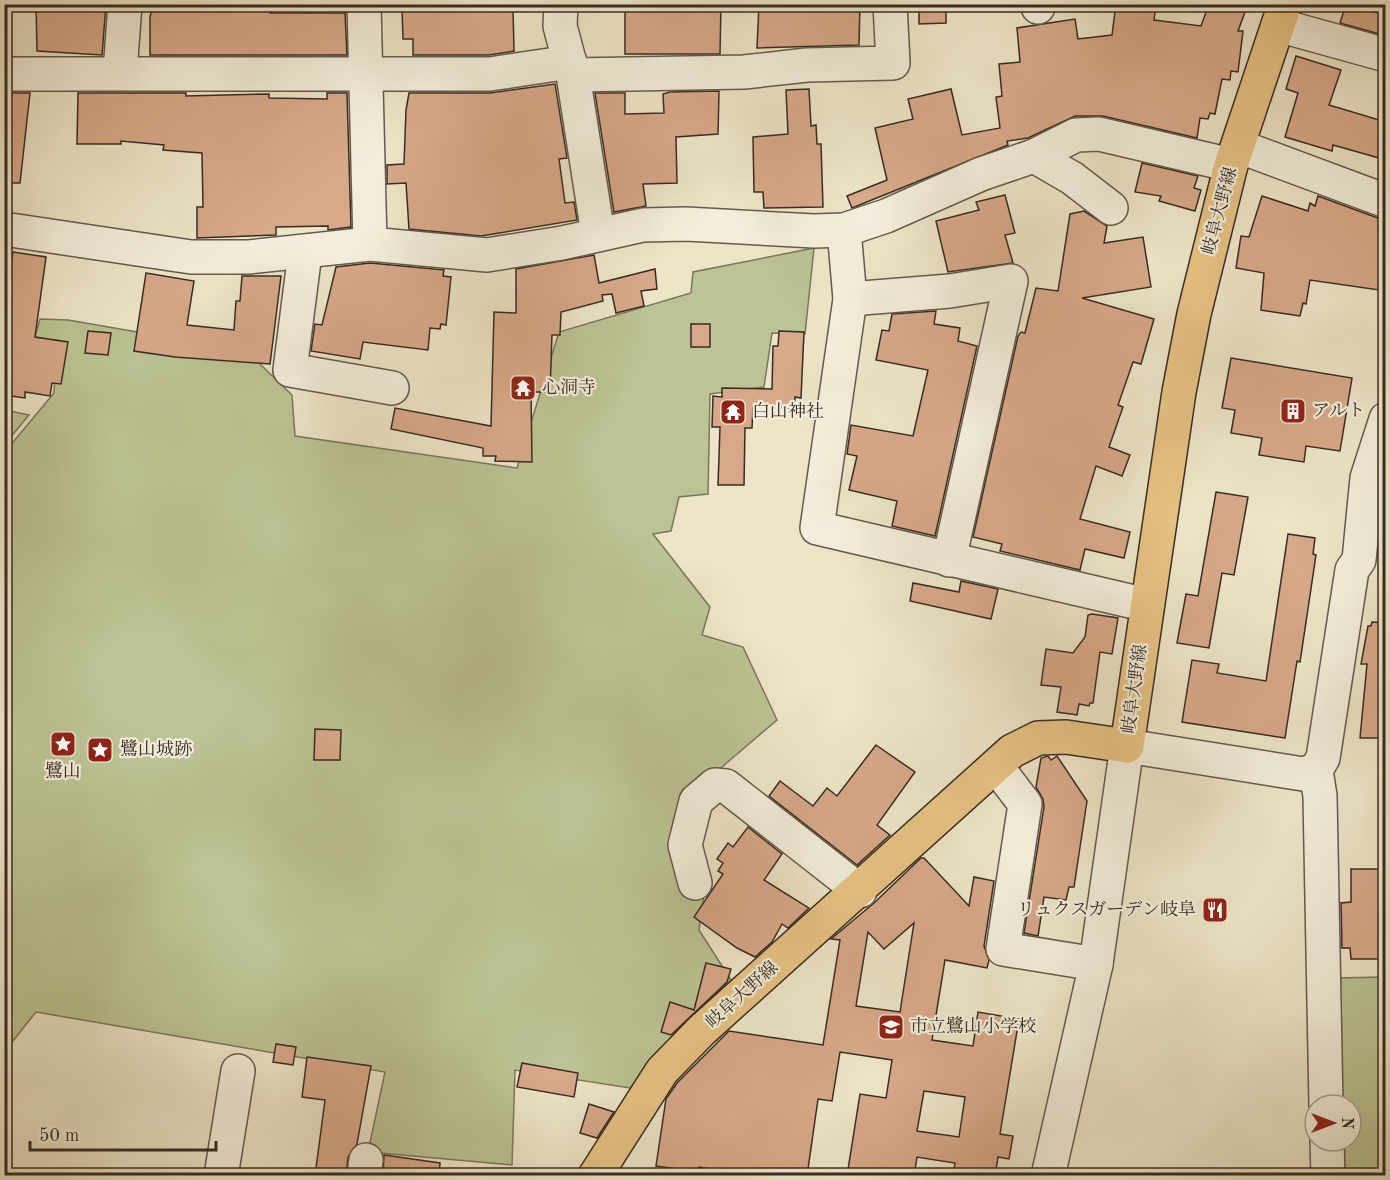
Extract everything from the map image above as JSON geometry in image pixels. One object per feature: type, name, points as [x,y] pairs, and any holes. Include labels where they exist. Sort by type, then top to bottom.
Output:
[{"type":"main road","name":"岐阜大野線","points":[[596,1176],[662,1071],[702,1030],[860,891],[1012,751],[1038,738],[1066,737],[1127,746],[1147,605],[1194,314],[1235,155],[1281,15]]},
{"type":"street","points":[[120,72],[125,4]]},
{"type":"street","points":[[364,4],[370,244]]},
{"type":"street","points":[[561,4],[560,26],[571,69],[598,234]]},
{"type":"street","points":[[4,74],[120,72],[366,76],[490,74],[571,69],[744,72],[807,65],[893,63],[890,4]]},
{"type":"street","points":[[1281,15],[1386,55]]},
{"type":"street","points":[[4,229],[191,258],[249,258],[370,244],[487,255],[562,243],[643,225],[686,224],[844,231],[886,216],[981,174],[1034,156],[1076,135],[1099,134],[1235,155],[1386,201]]},
{"type":"street","points":[[1034,156],[1072,178],[1111,208]]},
{"type":"street","points":[[844,231],[850,299],[817,528],[1147,605]]},
{"type":"street","points":[[305,253],[290,370],[392,388]]},
{"type":"street","points":[[850,299],[950,291],[1011,281],[949,560]]},
{"type":"street","points":[[1326,1093],[1320,796],[1316,770],[1323,758],[1352,570],[1372,556],[1367,478],[1386,418]]},
{"type":"street","points":[[1048,1176],[1096,964],[1127,746],[1303,774],[1316,770]]},
{"type":"street","points":[[996,766],[1025,804],[1003,949],[1096,964]]},
{"type":"street","points":[[695,883],[685,845],[696,801],[715,785],[726,786],[860,891]]},
{"type":"street","points":[[221,1176],[238,1071]]},
{"type":"street","points":[[1327,1153],[1328,1176]]},
{"type":"green space","points":[[814,248],[805,334],[772,333],[764,387],[710,394],[708,494],[679,497],[671,531],[653,534],[710,607],[702,635],[743,647],[777,720],[702,784],[710,817],[675,845],[704,895],[699,930],[731,980],[630,1088],[515,1070],[512,1165],[368,1152],[385,1072],[36,1012],[5,1051],[4,453],[54,393],[56,353],[33,344],[40,319],[68,320],[253,352],[261,365],[292,395],[295,436],[517,468],[559,332],[691,293],[693,272]]},
{"type":"green space","points":[[4,410],[29,415],[5,444]]},
{"type":"green space","points":[[1385,977],[1385,1175],[1340,1175],[1339,1153],[1363,1153],[1363,1093],[1338,1093],[1335,978]]},
{"type":"building","points":[[36,4],[106,4],[102,55],[37,51]]},
{"type":"building","points":[[153,4],[270,4],[270,13],[345,13],[347,55],[150,55],[150,17]]},
{"type":"building","points":[[625,4],[721,4],[720,54],[625,54]]},
{"type":"building","points":[[816,4],[860,4],[859,45],[757,48],[759,5],[816,7]]},
{"type":"building","points":[[919,4],[946,4],[946,23],[919,24]]},
{"type":"building","points":[[1116,4],[1156,4],[1154,20],[1201,26],[1209,4],[1248,4],[1238,31],[1243,31],[1238,72],[1231,71],[1230,80],[1222,79],[1215,114],[1210,113],[1208,119],[1200,118],[1197,138],[1103,116],[1075,116],[1028,138],[1007,141],[1008,145],[852,208],[847,196],[887,180],[875,128],[913,119],[908,99],[951,89],[962,135],[1000,128],[996,97],[1002,96],[999,64],[1020,62],[1017,28],[1075,19],[1078,39],[1112,35]]},
{"type":"building","points":[[1346,4],[1386,15],[1383,35],[1340,23]]},
{"type":"building","points":[[475,5],[475,9],[513,8],[514,51],[489,55],[413,55],[413,39],[403,39],[402,9]]},
{"type":"building","points":[[1296,56],[1341,70],[1329,105],[1386,122],[1386,160],[1333,145],[1332,151],[1285,137],[1298,93],[1286,89]]},
{"type":"building","points":[[555,84],[567,158],[559,159],[565,203],[574,202],[577,220],[481,236],[409,229],[406,183],[387,184],[387,165],[404,164],[409,93],[490,93]]},
{"type":"building","points":[[809,89],[811,126],[816,125],[817,144],[821,144],[823,207],[764,208],[763,192],[754,192],[753,137],[788,134],[786,90]]},
{"type":"building","points":[[719,91],[718,134],[676,137],[677,183],[643,184],[646,206],[614,212],[595,93],[625,93],[625,114],[664,113],[663,94],[670,92]]},
{"type":"building","points":[[4,93],[30,93],[20,183],[4,183]]},
{"type":"building","points":[[78,93],[186,93],[186,96],[269,94],[269,98],[327,99],[327,93],[347,93],[351,227],[328,230],[328,226],[276,227],[276,235],[197,238],[197,207],[203,207],[202,153],[163,150],[164,145],[121,141],[121,144],[77,144]]},
{"type":"building","points":[[1142,163],[1198,176],[1194,188],[1201,190],[1195,211],[1159,201],[1161,196],[1135,192]]},
{"type":"building","points":[[1005,195],[1015,233],[1005,235],[1013,263],[948,272],[936,221],[979,210],[976,202]]},
{"type":"building","points":[[1262,196],[1308,211],[1310,203],[1315,206],[1318,196],[1386,221],[1386,291],[1310,280],[1306,304],[1303,303],[1300,316],[1261,310],[1264,273],[1236,268],[1241,236],[1249,237]]},
{"type":"building","points":[[1084,211],[1107,226],[1104,243],[1143,237],[1151,287],[1082,298],[1154,319],[1141,364],[1133,362],[1118,405],[1123,407],[1109,447],[1130,455],[1122,476],[1096,466],[1080,519],[1130,532],[1124,558],[1085,549],[1080,570],[1000,551],[1002,544],[973,537],[1018,336],[1021,332],[1025,333],[1036,288],[1058,291],[1070,214]]},
{"type":"building","points":[[13,252],[46,257],[35,337],[68,342],[61,384],[52,383],[50,396],[25,392],[25,398],[4,395],[4,312]]},
{"type":"building","points":[[594,255],[599,283],[655,269],[657,289],[641,291],[644,306],[616,313],[612,294],[602,295],[603,301],[561,312],[560,335],[552,335],[550,392],[531,392],[532,462],[495,461],[496,456],[483,456],[483,448],[391,429],[395,408],[491,426],[494,312],[516,313],[516,269]]},
{"type":"building","points":[[370,263],[444,270],[443,276],[451,277],[446,325],[441,324],[440,329],[430,328],[428,350],[363,342],[360,359],[311,351],[315,324],[322,325],[336,267]]},
{"type":"building","points":[[146,273],[194,281],[187,325],[234,330],[236,301],[240,301],[242,276],[281,276],[270,364],[175,357],[134,351]]},
{"type":"building","points":[[936,311],[934,324],[960,328],[958,341],[977,346],[935,536],[892,526],[897,501],[849,490],[857,456],[847,454],[851,425],[913,436],[928,370],[876,360],[882,330],[889,331],[892,314]]},
{"type":"building","points":[[691,324],[710,324],[710,347],[691,347]]},
{"type":"building","points":[[88,331],[111,333],[108,355],[85,353]]},
{"type":"building","points":[[779,331],[804,332],[801,398],[795,397],[795,408],[753,407],[752,428],[745,428],[744,485],[718,485],[720,427],[712,427],[713,396],[722,397],[722,388],[772,389],[773,346],[778,346]]},
{"type":"building","name":"アルト","points":[[1231,358],[1352,378],[1340,451],[1306,446],[1304,462],[1259,455],[1262,438],[1231,433],[1235,410],[1222,408]]},
{"type":"building","points":[[1216,492],[1248,497],[1234,575],[1222,573],[1209,648],[1177,643],[1186,594],[1198,596]]},
{"type":"building","points":[[1288,534],[1315,538],[1313,554],[1316,555],[1300,662],[1297,661],[1285,738],[1182,722],[1192,660],[1219,664],[1217,673],[1266,681]]},
{"type":"building","points":[[961,581],[998,589],[991,619],[910,601],[913,583],[959,592]]},
{"type":"building","points":[[1088,615],[1118,618],[1112,654],[1100,652],[1093,703],[1089,706],[1079,704],[1077,715],[1057,712],[1061,687],[1041,685],[1046,649],[1073,653],[1085,637]]},
{"type":"building","points":[[1372,622],[1386,623],[1386,738],[1360,738],[1367,664],[1361,664],[1368,626],[1371,626]]},
{"type":"building","points":[[315,729],[341,730],[340,760],[314,760]]},
{"type":"building","points":[[876,745],[915,772],[877,825],[890,835],[857,865],[769,796],[780,781],[813,806],[827,788],[837,796]]},
{"type":"building","points":[[1048,756],[1051,760],[1057,756],[1087,801],[1074,887],[1069,887],[1066,900],[1044,897],[1038,936],[1024,933],[1044,807],[1043,799],[1036,787],[1041,758]]},
{"type":"building","points":[[748,827],[782,854],[764,880],[809,908],[788,928],[782,924],[772,942],[755,957],[737,948],[694,917],[723,874],[718,871],[723,863],[717,859],[728,843],[733,847]]},
{"type":"building","points":[[921,858],[924,858],[969,906],[974,877],[994,881],[984,946],[989,960],[987,968],[945,960],[932,1040],[973,1046],[978,1012],[1019,1019],[1000,1134],[1013,1136],[1009,1159],[998,1157],[995,1176],[953,1176],[955,1163],[917,1157],[914,1176],[847,1176],[860,1094],[886,1098],[892,1060],[840,1052],[832,1101],[818,1099],[807,1176],[758,1176],[699,1167],[698,1172],[656,1166],[666,1099],[677,1083],[729,1031],[823,1045],[840,940],[831,939],[874,903]],"holes":[[[914,923],[900,1012],[856,1006],[868,932],[884,949]],[[924,1091],[965,1097],[959,1137],[917,1131]]]},
{"type":"building","points":[[1351,869],[1381,869],[1381,872],[1385,872],[1386,959],[1351,959],[1350,948],[1342,948],[1341,903],[1351,902]]},
{"type":"building","points":[[706,963],[731,969],[727,982],[671,1035],[661,1032],[670,1002],[694,1010]]},
{"type":"building","points":[[276,1044],[296,1047],[293,1065],[273,1062]]},
{"type":"building","points":[[307,1057],[371,1066],[357,1144],[348,1157],[346,1176],[315,1176],[325,1100],[302,1097]]},
{"type":"building","points":[[522,1063],[578,1073],[574,1097],[517,1087]]},
{"type":"building","points":[[589,1104],[614,1112],[597,1138],[580,1133]]},
{"type":"building","points":[[384,1155],[440,1163],[439,1176],[383,1176]]},
{"type":"place","name":"心洞寺","points":[[523,388]]},
{"type":"place","name":"アルト","points":[[1293,411]]},
{"type":"place","name":"白山神社","points":[[733,412]]},
{"type":"place","name":"鷺山","points":[[63,744]]},
{"type":"place","name":"鷺山城跡","points":[[100,750]]},
{"type":"place","name":"リュクスガーデン岐阜","points":[[1215,910]]},
{"type":"place","name":"市立鷺山小学校","points":[[891,1027]]}]
